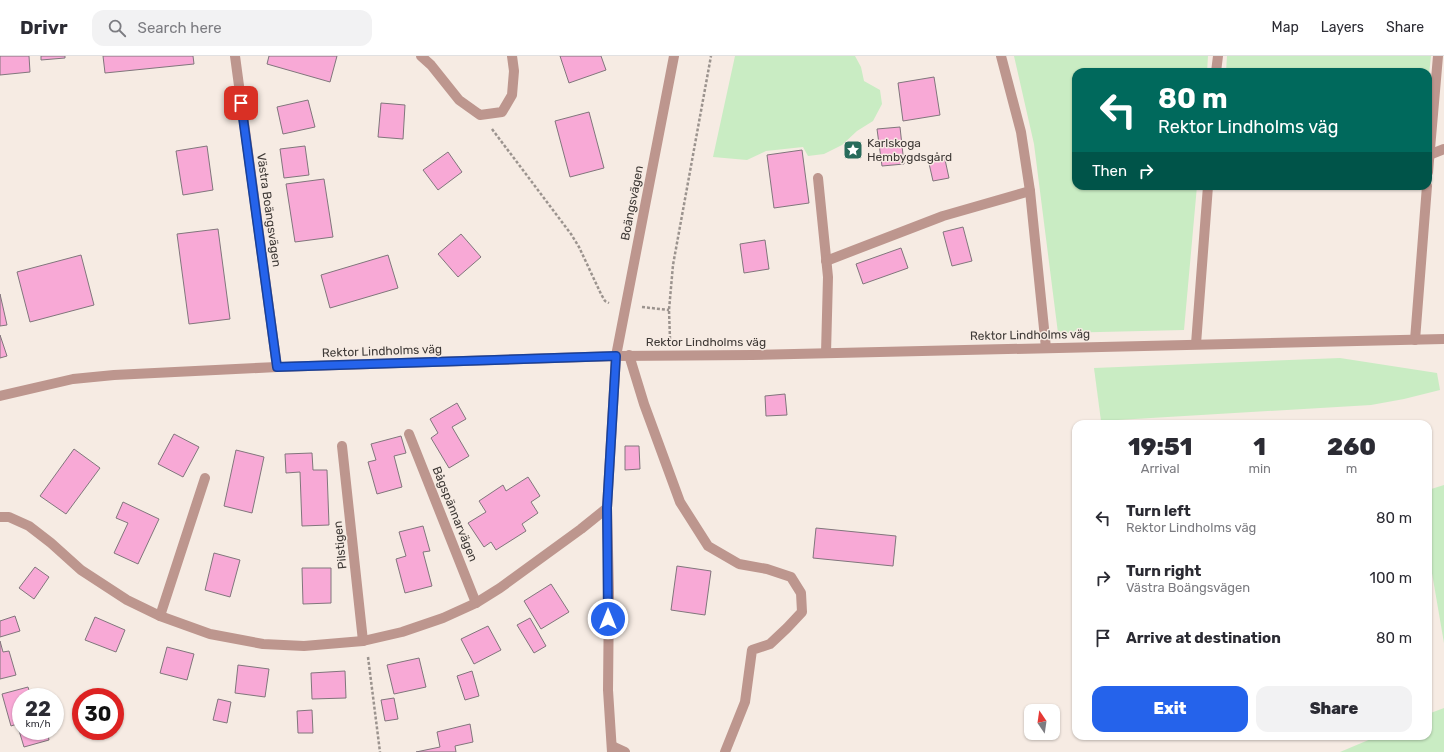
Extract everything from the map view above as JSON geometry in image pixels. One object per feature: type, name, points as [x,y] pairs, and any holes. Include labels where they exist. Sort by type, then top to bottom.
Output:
[{"type":"street","name":"Västra Boängsvägen","points":[[235,56],[277,367]]},
{"type":"street","points":[[421,56],[431,64],[459,100],[480,115],[502,112],[512,95],[514,70],[512,56]]},
{"type":"street","name":"Boängsvägen","points":[[612,749],[608,690],[607,508],[616,356],[674,56]]},
{"type":"street","points":[[1001,56],[1021,132],[1030,191],[1046,348]]},
{"type":"street","points":[[1216,68],[1218,56]]},
{"type":"street","points":[[1432,122],[1438,56]]},
{"type":"street","points":[[1432,154],[1444,149]]},
{"type":"street","points":[[818,178],[828,277],[826,353]]},
{"type":"street","points":[[1196,344],[1208,190]]},
{"type":"street","points":[[1415,340],[1427,190]]},
{"type":"street","points":[[826,261],[943,216],[1030,191]]},
{"type":"street","name":"Rektor Lindholms väg","points":[[0,396],[73,379],[114,375],[277,367],[629,355],[826,353],[1444,339]]},
{"type":"street","points":[[629,355],[644,404],[680,502],[708,546],[739,564],[767,569],[791,577],[801,592],[802,612],[770,644],[752,650],[745,702],[726,752]]},
{"type":"street","name":"Bågspännarvägen","points":[[409,434],[476,603]]},
{"type":"street","name":"Pilstigen","points":[[342,446],[363,640]]},
{"type":"street","points":[[160,616],[205,478]]},
{"type":"street","points":[[0,517],[9,517],[29,526],[81,570],[127,600],[160,616],[210,634],[263,644],[304,646],[363,640],[402,632],[443,618],[476,603],[500,588],[581,529],[607,508]]},
{"type":"street","points":[[612,749],[625,752]]},
{"type":"path","points":[[670,355],[669,310],[673,264],[711,56]]},
{"type":"path","points":[[480,115],[571,234],[579,247],[605,301],[611,304],[669,310]]},
{"type":"path","points":[[363,640],[369,664],[380,752]]},
{"type":"green space","points":[[735,56],[855,56],[861,67],[864,81],[880,90],[882,104],[873,121],[857,131],[842,145],[824,154],[808,156],[803,147],[766,151],[747,160],[713,157]]},
{"type":"green space","points":[[1014,56],[1208,56],[1207,68],[1072,68],[1072,190],[1197,190],[1184,330],[1058,333],[1034,144]]},
{"type":"green space","points":[[1227,56],[1431,56],[1430,68],[1226,68]]},
{"type":"green space","points":[[1340,358],[1437,373],[1440,390],[1371,405],[1101,420],[1094,368]]},
{"type":"green space","points":[[1444,485],[1444,643],[1432,573],[1432,489]]},
{"type":"green space","points":[[1444,708],[1444,752],[1340,752],[1368,740],[1432,740],[1432,712]]},
{"type":"building","points":[[0,56],[29,56],[30,72],[0,75]]},
{"type":"building","points":[[41,56],[65,56],[65,58],[41,60]]},
{"type":"building","points":[[103,56],[193,56],[194,64],[105,73]]},
{"type":"building","points":[[269,56],[337,56],[330,82],[267,64]]},
{"type":"building","points":[[560,56],[601,56],[606,70],[569,83]]},
{"type":"building","points":[[934,77],[940,115],[903,121],[898,83]]},
{"type":"building","points":[[308,100],[315,127],[283,134],[277,107]]},
{"type":"building","points":[[381,103],[405,105],[403,139],[378,137]]},
{"type":"building","points":[[589,112],[604,168],[570,177],[555,121]]},
{"type":"building","points":[[900,127],[904,164],[882,166],[877,129]]},
{"type":"building","points":[[207,146],[213,190],[183,195],[176,151]]},
{"type":"building","points":[[305,146],[309,175],[284,178],[280,149]]},
{"type":"building","points":[[802,150],[809,203],[774,208],[767,155]]},
{"type":"building","points":[[448,152],[462,172],[438,190],[423,170]]},
{"type":"building","points":[[944,155],[949,178],[933,181],[928,159]]},
{"type":"building","points":[[324,179],[333,237],[295,242],[286,184]]},
{"type":"building","points":[[963,227],[972,261],[952,266],[943,232]]},
{"type":"building","points":[[218,229],[230,319],[189,324],[177,234]]},
{"type":"building","points":[[461,234],[481,257],[458,277],[438,254]]},
{"type":"building","points":[[765,240],[769,269],[744,273],[740,244]]},
{"type":"building","points":[[901,248],[908,268],[863,284],[856,264]]},
{"type":"building","points":[[81,255],[94,305],[30,322],[17,272]]},
{"type":"building","points":[[388,255],[398,288],[330,308],[321,275]]},
{"type":"building","points":[[0,294],[7,325],[0,326]]},
{"type":"building","points":[[0,335],[7,356],[0,358]]},
{"type":"building","points":[[785,394],[787,415],[766,416],[765,396]]},
{"type":"building","points":[[457,403],[466,419],[452,427],[469,456],[449,468],[431,438],[438,433],[430,419]]},
{"type":"building","points":[[174,434],[199,447],[183,477],[158,464]]},
{"type":"building","points":[[401,436],[406,453],[394,456],[402,487],[377,494],[368,462],[376,460],[371,444]]},
{"type":"building","points":[[625,446],[639,446],[640,469],[625,470]]},
{"type":"building","points":[[74,449],[100,468],[66,514],[40,496]]},
{"type":"building","points":[[236,450],[264,457],[252,513],[224,506]]},
{"type":"building","points":[[312,453],[313,470],[327,470],[329,525],[302,526],[300,472],[286,473],[285,454]]},
{"type":"building","points":[[528,477],[540,496],[531,502],[538,513],[522,524],[526,531],[496,550],[491,542],[484,547],[468,523],[486,512],[479,501],[503,485],[506,491]]},
{"type":"building","points":[[123,502],[159,519],[138,564],[114,553],[128,523],[116,518]]},
{"type":"building","points":[[423,526],[430,551],[423,552],[432,586],[405,593],[396,559],[406,556],[399,532]]},
{"type":"building","points":[[816,528],[896,536],[893,566],[813,558]]},
{"type":"building","points":[[214,553],[240,560],[230,597],[205,590]]},
{"type":"building","points":[[677,566],[711,571],[705,615],[671,610]]},
{"type":"building","points":[[35,567],[49,577],[34,599],[19,588]]},
{"type":"building","points":[[302,568],[331,568],[331,603],[303,604]]},
{"type":"building","points":[[551,584],[569,612],[541,629],[524,601]]},
{"type":"building","points":[[15,616],[20,631],[0,637],[0,621]]},
{"type":"building","points":[[95,617],[125,630],[116,652],[85,640]]},
{"type":"building","points":[[530,618],[546,646],[534,653],[517,625]]},
{"type":"building","points":[[488,626],[501,650],[474,664],[461,639]]},
{"type":"building","points":[[0,641],[3,652],[9,651],[16,675],[0,679]]},
{"type":"building","points":[[167,647],[194,654],[187,680],[160,673]]},
{"type":"building","points":[[419,658],[426,687],[394,694],[387,665]]},
{"type":"building","points":[[238,665],[269,669],[265,697],[235,693]]},
{"type":"building","points":[[345,671],[346,698],[312,699],[311,673]]},
{"type":"building","points":[[472,671],[479,696],[465,700],[457,676]]},
{"type":"building","points":[[12,691],[11,726],[2,694]]},
{"type":"building","points":[[394,698],[398,719],[385,721],[381,700]]},
{"type":"building","points":[[218,699],[231,702],[227,723],[213,720]]},
{"type":"building","points":[[312,710],[313,733],[298,733],[297,711]]},
{"type":"building","points":[[470,724],[473,742],[455,746],[456,752],[416,752],[440,747],[437,732]]},
{"type":"building","points":[[22,740],[49,740],[24,747]]},
{"type":"place","name":"Karlskoga Hembygdsgård","points":[[853,150]]},
{"type":"route","points":[[241,103],[277,367],[616,356],[607,508],[608,619]]}]
